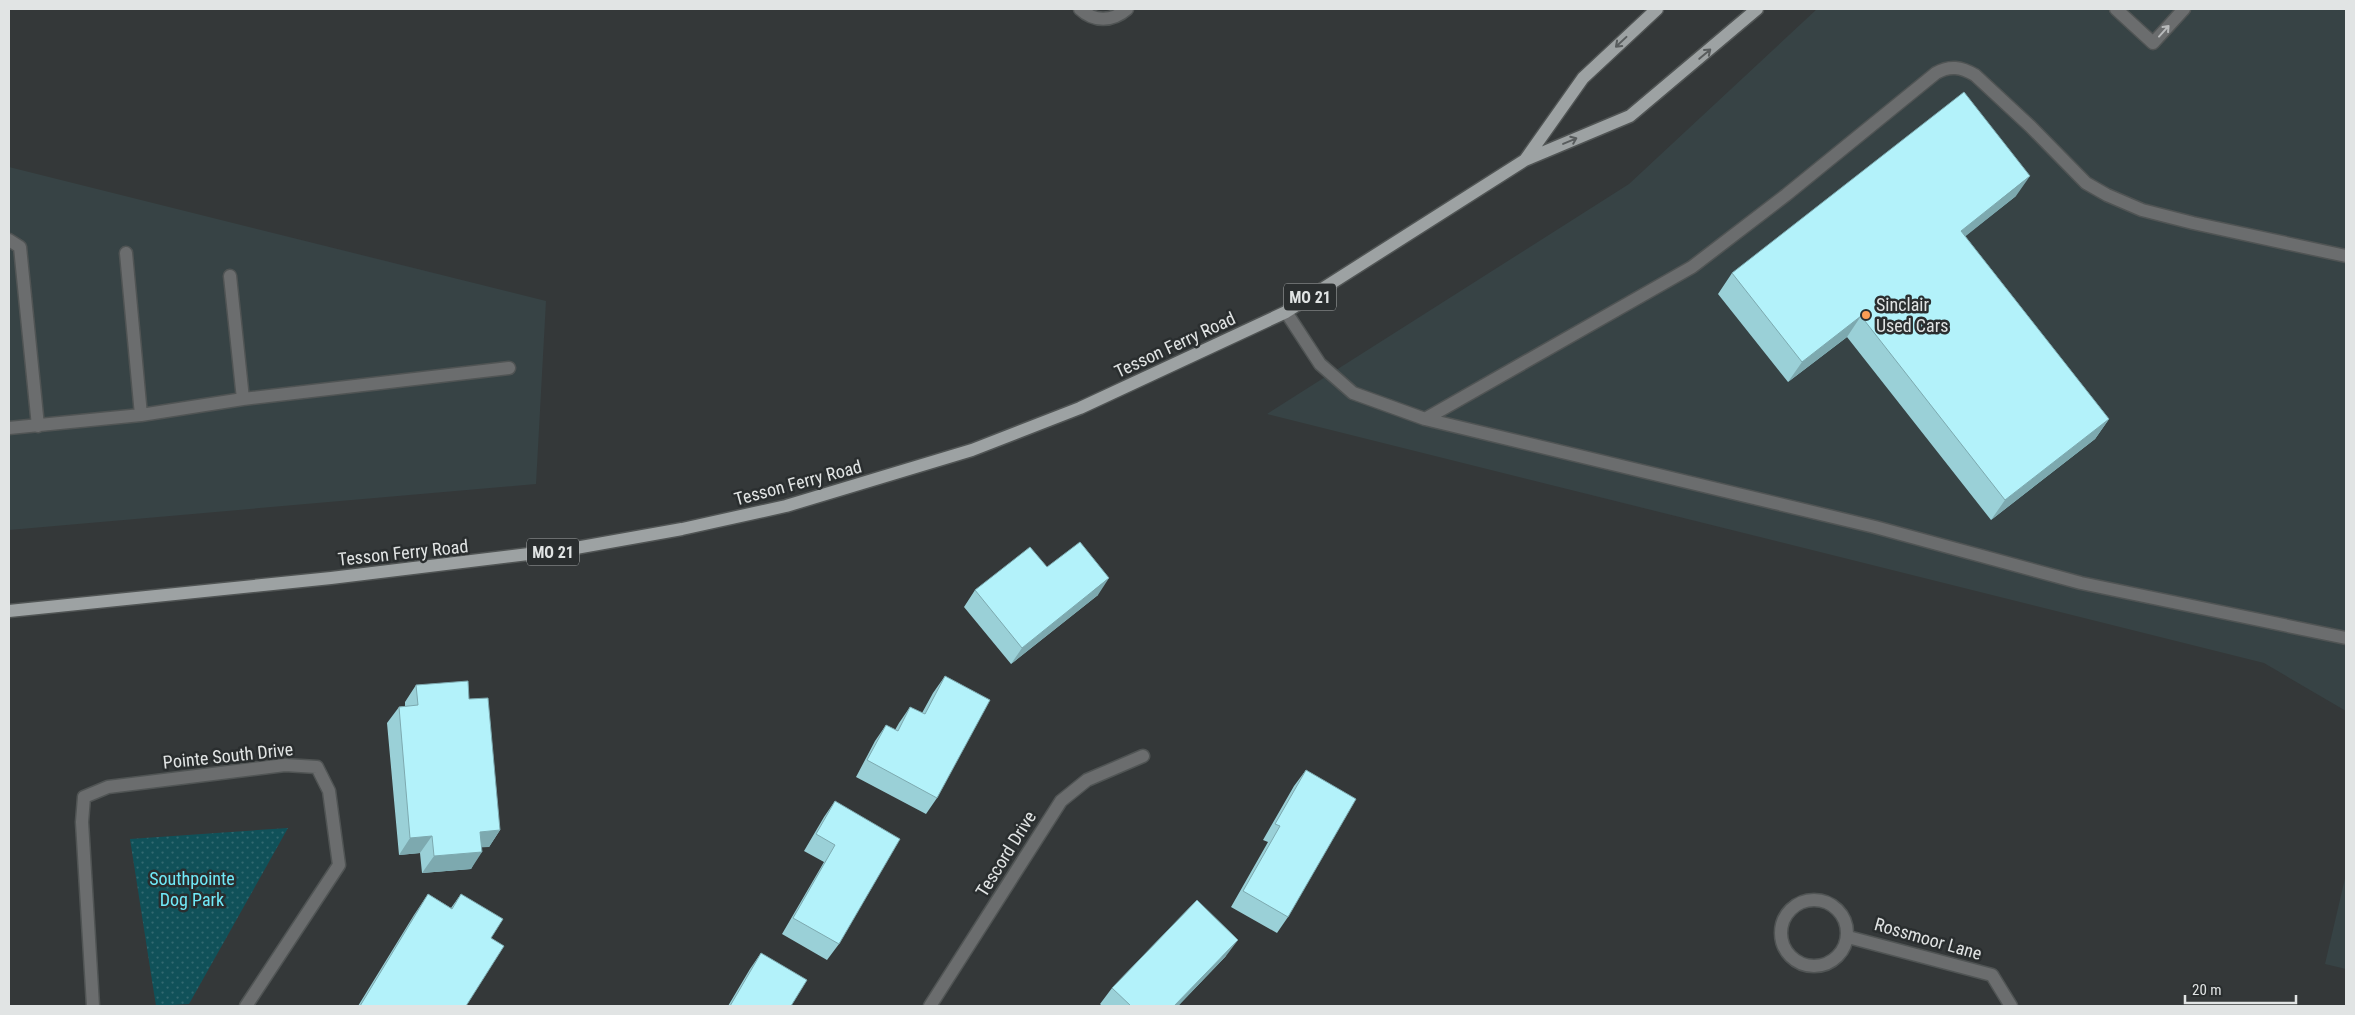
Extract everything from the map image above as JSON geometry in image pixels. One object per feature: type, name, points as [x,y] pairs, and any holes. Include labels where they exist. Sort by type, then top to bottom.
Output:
[{"type":"main road","name":"Tesson Ferry Road","points":[[1525,160],[1582,78],[1657,9]]},
{"type":"main road","name":"Tesson Ferry Road","points":[[9,611],[331,578],[552,552],[682,529],[786,506],[972,450],[1062,415],[1286,312],[1525,160],[1630,116],[1758,9]]},
{"type":"street","points":[[1080,9],[1096,19],[1110,19],[1127,9]]},
{"type":"street","points":[[2116,9],[2153,42],[2184,9]]},
{"type":"street","points":[[1425,418],[1692,267],[1786,195],[1936,73],[1950,68],[1965,69],[1975,75],[2086,183],[2106,196],[2142,210],[2184,221],[2346,256]]},
{"type":"street","points":[[9,240],[20,247],[38,426]]},
{"type":"street","points":[[126,253],[141,414]]},
{"type":"street","points":[[230,276],[243,399]]},
{"type":"street","points":[[1286,312],[1320,364],[1353,393],[1425,418],[1875,527],[2081,583],[2346,638]]},
{"type":"street","points":[[9,428],[141,414],[243,399],[509,368]]},
{"type":"street","name":"Tescord Drive","points":[[930,1006],[1061,801],[1087,780],[1143,756]]},
{"type":"street","name":"Pointe South Drive","points":[[93,1006],[82,822],[84,797],[108,787],[285,765],[317,767],[329,791],[339,865],[246,1006]]},
{"type":"street","name":"Rossmoor Lane","points":[[1806,900],[1819,900],[1831,904],[1841,912],[1847,924],[1848,937],[1843,949],[1835,959],[1823,965],[1810,966],[1798,962],[1788,953],[1782,941],[1781,928],[1786,916],[1794,906],[1806,900]]},
{"type":"street","name":"Rossmoor Lane","points":[[1848,937],[1992,975],[2011,1006]]},
{"type":"shaded area","points":[[1817,9],[2346,9],[2346,711],[2264,663],[1267,414],[1629,184]]},
{"type":"shaded area","points":[[9,167],[546,301],[536,484],[9,530]]},
{"type":"shaded area","points":[[2346,874],[2346,969],[2325,964]]},
{"type":"green space","name":"Southpointe Dog Park","points":[[288,828],[189,1004],[156,1006],[130,839]]},
{"type":"building","name":"Sinclair Used Cars","points":[[1964,92],[2030,176],[1961,231],[2109,419],[2005,500],[1861,316],[1802,362],[1732,273]]},
{"type":"building","points":[[1080,542],[1109,578],[1022,648],[975,590],[1030,547],[1047,567]]},
{"type":"building","points":[[945,676],[990,700],[937,798],[867,760],[886,725],[898,731],[910,707],[925,714]]},
{"type":"building","points":[[468,681],[469,699],[488,698],[500,830],[480,832],[482,852],[434,856],[432,836],[410,838],[399,707],[418,705],[416,685]]},
{"type":"building","points":[[1306,770],[1356,799],[1288,917],[1243,891],[1280,826],[1275,824]]},
{"type":"building","points":[[835,801],[900,839],[839,944],[793,918],[835,845],[816,834]]},
{"type":"building","points":[[428,894],[452,909],[461,894],[503,919],[491,938],[504,946],[466,1006],[360,1006]]},
{"type":"building","points":[[1197,900],[1238,940],[1174,1006],[1131,1006],[1112,988]]},
{"type":"building","points":[[761,953],[807,980],[791,1006],[730,1006]]},
{"type":"place","name":"Sinclair Used Cars","points":[[1866,315]]}]
